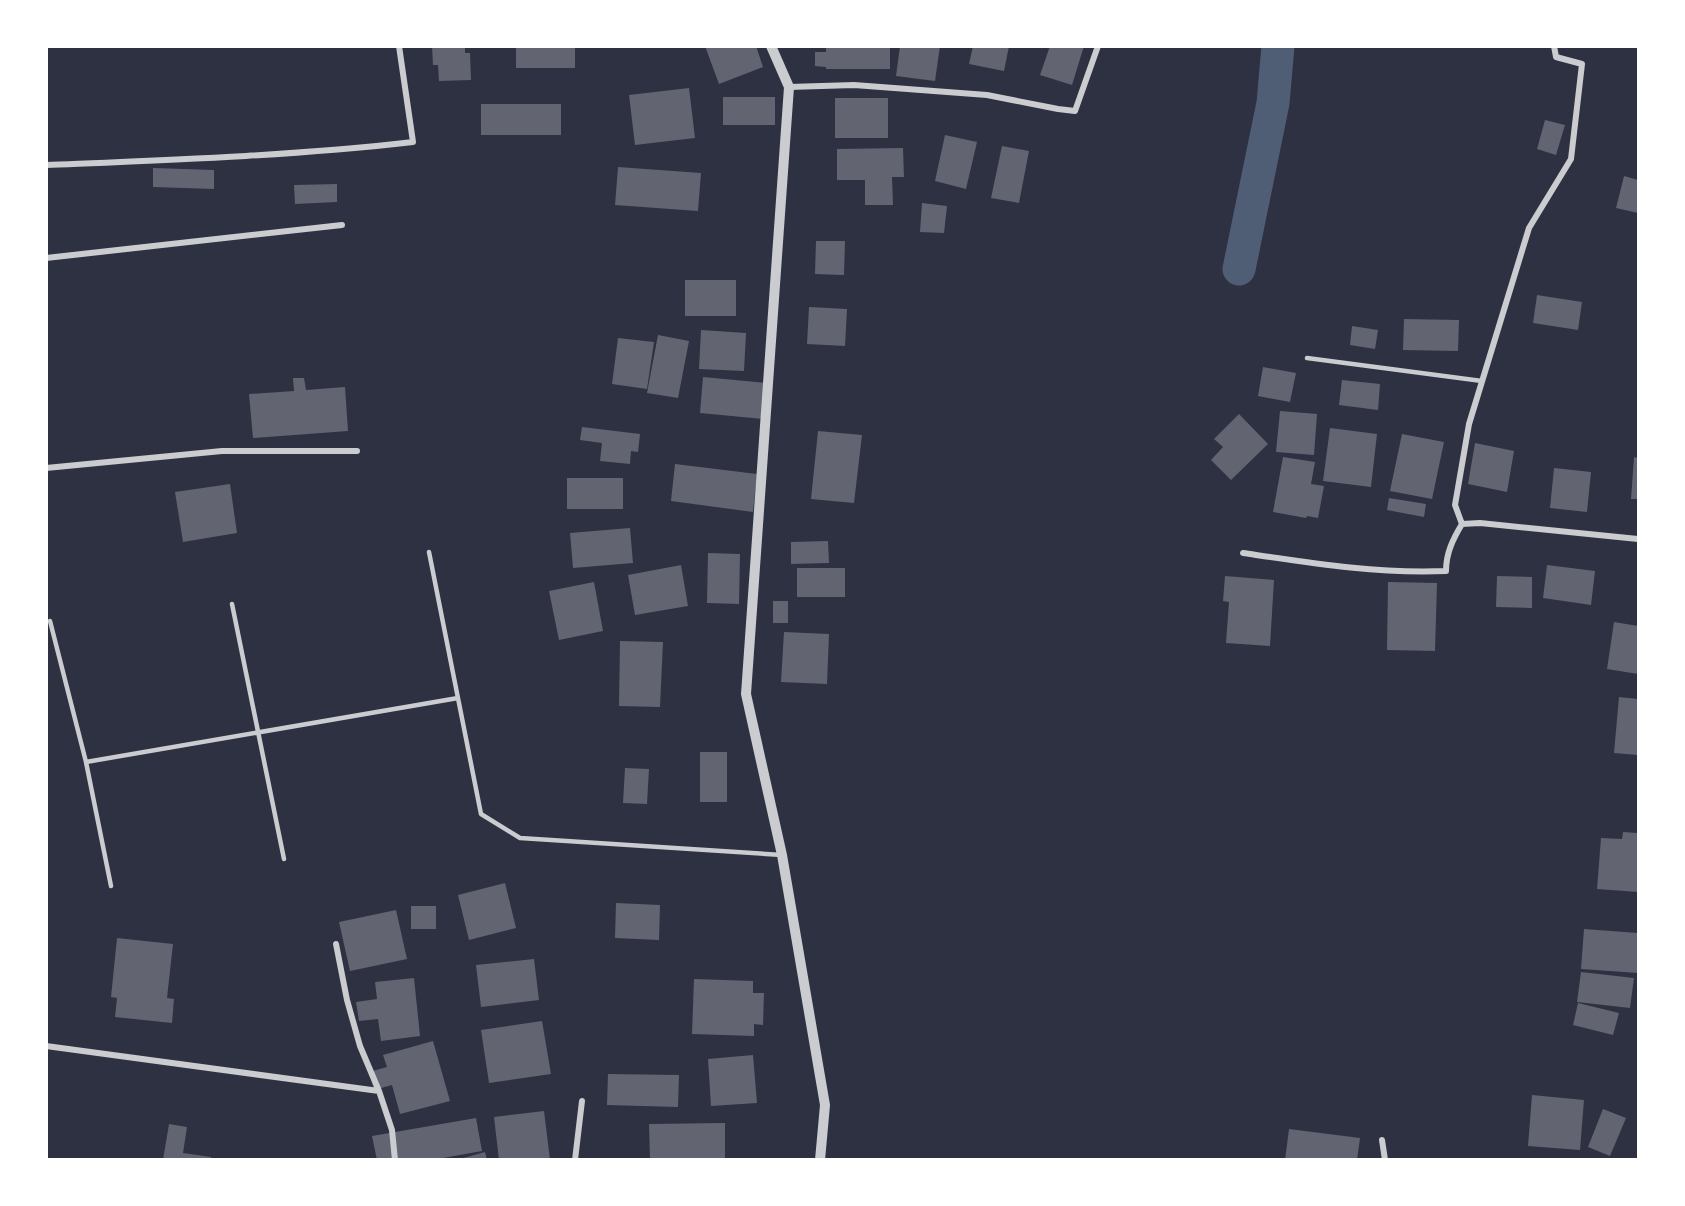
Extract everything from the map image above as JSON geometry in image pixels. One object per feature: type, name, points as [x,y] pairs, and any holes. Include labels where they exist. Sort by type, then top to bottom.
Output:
[{"type":"street","points":[[46,165],[225,157],[352,149],[413,142],[399,46]]},
{"type":"street","points":[[771,46],[789,87],[746,694],[782,855],[825,1105],[820,1160]]},
{"type":"street","points":[[789,87],[854,85],[987,95],[1075,111],[1098,46]]},
{"type":"street","points":[[1462,524],[1455,505],[1469,423],[1529,228],[1571,159],[1582,64],[1556,57],[1554,46]]},
{"type":"street","points":[[46,258],[342,225]]},
{"type":"street","points":[[46,468],[222,451],[357,451]]},
{"type":"street","points":[[1462,524],[1480,523],[1638,539]]},
{"type":"street","points":[[1243,553],[1372,571],[1446,572],[1446,561],[1451,542],[1462,524]]},
{"type":"street","points":[[336,944],[360,1046],[392,1130],[395,1160]]},
{"type":"street","points":[[46,1046],[379,1091]]},
{"type":"street","points":[[575,1160],[582,1101]]},
{"type":"street","points":[[1382,1140],[1385,1160]]},
{"type":"lane","points":[[1307,358],[1482,381]]},
{"type":"lane","points":[[429,552],[481,814],[520,838],[782,855]]},
{"type":"lane","points":[[232,604],[284,859]]},
{"type":"lane","points":[[50,621],[86,762],[111,886]]},
{"type":"lane","points":[[86,762],[458,698]]},
{"type":"building","points":[[432,46],[465,46],[465,53],[470,53],[471,80],[439,81],[438,65],[433,65]]},
{"type":"building","points":[[516,46],[575,46],[575,68],[516,68]]},
{"type":"building","points":[[705,46],[756,46],[763,67],[719,84]]},
{"type":"building","points":[[826,46],[890,46],[890,69],[826,69],[826,67],[815,66],[815,52],[826,52]]},
{"type":"building","points":[[900,46],[940,46],[935,81],[896,76]]},
{"type":"building","points":[[973,46],[1009,46],[1004,71],[969,64]]},
{"type":"building","points":[[1050,46],[1084,46],[1072,85],[1040,75]]},
{"type":"building","points":[[689,88],[695,138],[635,145],[629,95]]},
{"type":"building","points":[[723,97],[775,97],[775,125],[723,125]]},
{"type":"building","points":[[835,98],[888,98],[888,138],[835,138]]},
{"type":"building","points":[[481,104],[561,104],[561,135],[481,135]]},
{"type":"building","points":[[1545,120],[1565,125],[1556,155],[1537,149]]},
{"type":"building","points":[[945,135],[977,142],[966,189],[935,181]]},
{"type":"building","points":[[1002,146],[1029,151],[1019,203],[991,198]]},
{"type":"building","points":[[903,148],[904,177],[892,177],[893,205],[865,205],[865,180],[837,180],[837,149]]},
{"type":"building","points":[[618,167],[701,173],[698,211],[615,205]]},
{"type":"building","points":[[153,168],[214,170],[214,189],[153,187]]},
{"type":"building","points":[[1624,176],[1638,180],[1638,213],[1616,208]]},
{"type":"building","points":[[337,184],[337,202],[295,204],[294,185]]},
{"type":"building","points":[[922,203],[947,206],[944,233],[920,232]]},
{"type":"building","points":[[816,241],[845,241],[844,275],[815,274]]},
{"type":"building","points":[[685,280],[736,280],[736,316],[685,316]]},
{"type":"building","points":[[1537,295],[1582,302],[1578,330],[1533,323]]},
{"type":"building","points":[[809,307],[847,309],[845,346],[807,344]]},
{"type":"building","points":[[1404,319],[1459,320],[1458,351],[1403,350]]},
{"type":"building","points":[[1352,326],[1378,330],[1375,349],[1350,345]]},
{"type":"building","points":[[701,330],[746,333],[744,371],[699,369]]},
{"type":"building","points":[[658,335],[689,341],[678,398],[647,393]]},
{"type":"building","points":[[618,338],[654,342],[647,389],[612,384]]},
{"type":"building","points":[[1263,367],[1296,373],[1290,402],[1258,396]]},
{"type":"building","points":[[703,377],[766,383],[763,419],[700,413]]},
{"type":"building","points":[[293,378],[304,378],[306,390],[345,387],[348,431],[253,438],[249,394],[294,391]]},
{"type":"building","points":[[1342,380],[1380,384],[1378,410],[1339,405]]},
{"type":"building","points":[[1280,411],[1317,414],[1314,455],[1276,452]]},
{"type":"building","points":[[1239,414],[1268,444],[1231,480],[1211,460],[1223,447],[1214,439]]},
{"type":"building","points":[[582,427],[640,434],[638,452],[631,451],[630,464],[600,461],[602,443],[580,440]]},
{"type":"building","points":[[1330,428],[1377,434],[1371,487],[1323,481]]},
{"type":"building","points":[[818,431],[862,435],[854,503],[811,499]]},
{"type":"building","points":[[1402,434],[1444,442],[1432,499],[1390,491]]},
{"type":"building","points":[[1475,443],[1514,451],[1507,492],[1468,484]]},
{"type":"building","points":[[1283,457],[1315,462],[1311,484],[1324,486],[1318,518],[1273,512]]},
{"type":"building","points":[[1634,457],[1638,458],[1638,499],[1631,499]]},
{"type":"building","points":[[675,464],[757,474],[753,512],[671,501]]},
{"type":"building","points":[[1554,468],[1591,472],[1587,512],[1550,508]]},
{"type":"building","points":[[567,478],[623,478],[623,509],[567,509]]},
{"type":"building","points":[[230,484],[237,533],[183,542],[175,492]]},
{"type":"building","points":[[1389,498],[1426,504],[1424,517],[1387,510]]},
{"type":"building","points":[[630,528],[633,563],[573,568],[570,533]]},
{"type":"building","points":[[828,541],[829,563],[791,564],[791,542]]},
{"type":"building","points":[[708,553],[740,554],[739,604],[707,603]]},
{"type":"building","points":[[681,565],[688,606],[635,615],[628,575]]},
{"type":"building","points":[[1547,565],[1595,571],[1591,605],[1543,598]]},
{"type":"building","points":[[797,568],[845,568],[845,597],[797,597]]},
{"type":"building","points":[[1225,576],[1274,580],[1270,646],[1226,643],[1229,602],[1223,601]]},
{"type":"building","points":[[1497,576],[1532,577],[1532,608],[1496,607]]},
{"type":"building","points":[[594,582],[603,631],[559,640],[549,591]]},
{"type":"building","points":[[1388,582],[1437,583],[1435,651],[1387,650]]},
{"type":"building","points":[[773,601],[788,601],[788,623],[773,623]]},
{"type":"building","points":[[1614,622],[1638,626],[1638,674],[1607,669]]},
{"type":"building","points":[[784,632],[829,634],[827,684],[781,682]]},
{"type":"building","points":[[620,641],[663,642],[660,707],[619,706]]},
{"type":"building","points":[[1619,697],[1638,699],[1638,755],[1614,753]]},
{"type":"building","points":[[700,752],[727,752],[727,802],[700,802]]},
{"type":"building","points":[[625,768],[649,769],[647,804],[623,803]]},
{"type":"building","points":[[1623,832],[1637,833],[1638,892],[1597,889],[1601,838],[1622,839]]},
{"type":"building","points":[[505,883],[516,928],[469,940],[458,895]]},
{"type":"building","points":[[616,903],[660,905],[659,940],[615,938]]},
{"type":"building","points":[[411,906],[436,906],[436,929],[411,929]]},
{"type":"building","points":[[396,910],[407,959],[350,971],[339,922]]},
{"type":"building","points":[[1584,929],[1638,933],[1638,973],[1581,969]]},
{"type":"building","points":[[117,938],[173,944],[167,998],[174,999],[172,1023],[115,1017],[117,998],[111,997]]},
{"type":"building","points":[[534,959],[539,1000],[481,1007],[476,965]]},
{"type":"building","points":[[1581,972],[1634,978],[1630,1008],[1577,1002]]},
{"type":"building","points":[[414,978],[420,1036],[381,1041],[378,1019],[359,1021],[356,1002],[377,999],[375,982]]},
{"type":"building","points":[[694,979],[753,981],[753,993],[764,993],[763,1025],[754,1024],[754,1036],[692,1034]]},
{"type":"building","points":[[1578,1003],[1619,1013],[1613,1035],[1573,1025]]},
{"type":"building","points":[[542,1021],[551,1074],[489,1083],[481,1030]]},
{"type":"building","points":[[433,1041],[450,1101],[400,1114],[392,1085],[374,1090],[369,1072],[387,1067],[383,1055]]},
{"type":"building","points":[[753,1055],[757,1103],[711,1106],[708,1059]]},
{"type":"building","points":[[608,1074],[679,1075],[678,1107],[607,1105]]},
{"type":"building","points":[[1532,1095],[1584,1100],[1580,1150],[1528,1146]]},
{"type":"building","points":[[1603,1109],[1626,1118],[1610,1156],[1588,1147]]},
{"type":"building","points":[[544,1111],[550,1160],[499,1160],[494,1117]]},
{"type":"building","points":[[476,1118],[482,1151],[432,1160],[377,1160],[372,1136]]},
{"type":"building","points":[[725,1123],[725,1160],[650,1160],[649,1124]]},
{"type":"building","points":[[169,1124],[187,1127],[183,1153],[211,1157],[211,1160],[163,1160]]},
{"type":"building","points":[[1289,1129],[1360,1138],[1357,1160],[1285,1160]]},
{"type":"building","points":[[485,1152],[487,1160],[460,1160],[460,1159]]},
{"type":"waterway","points":[[1239,269],[1273,103],[1278,46]]}]
